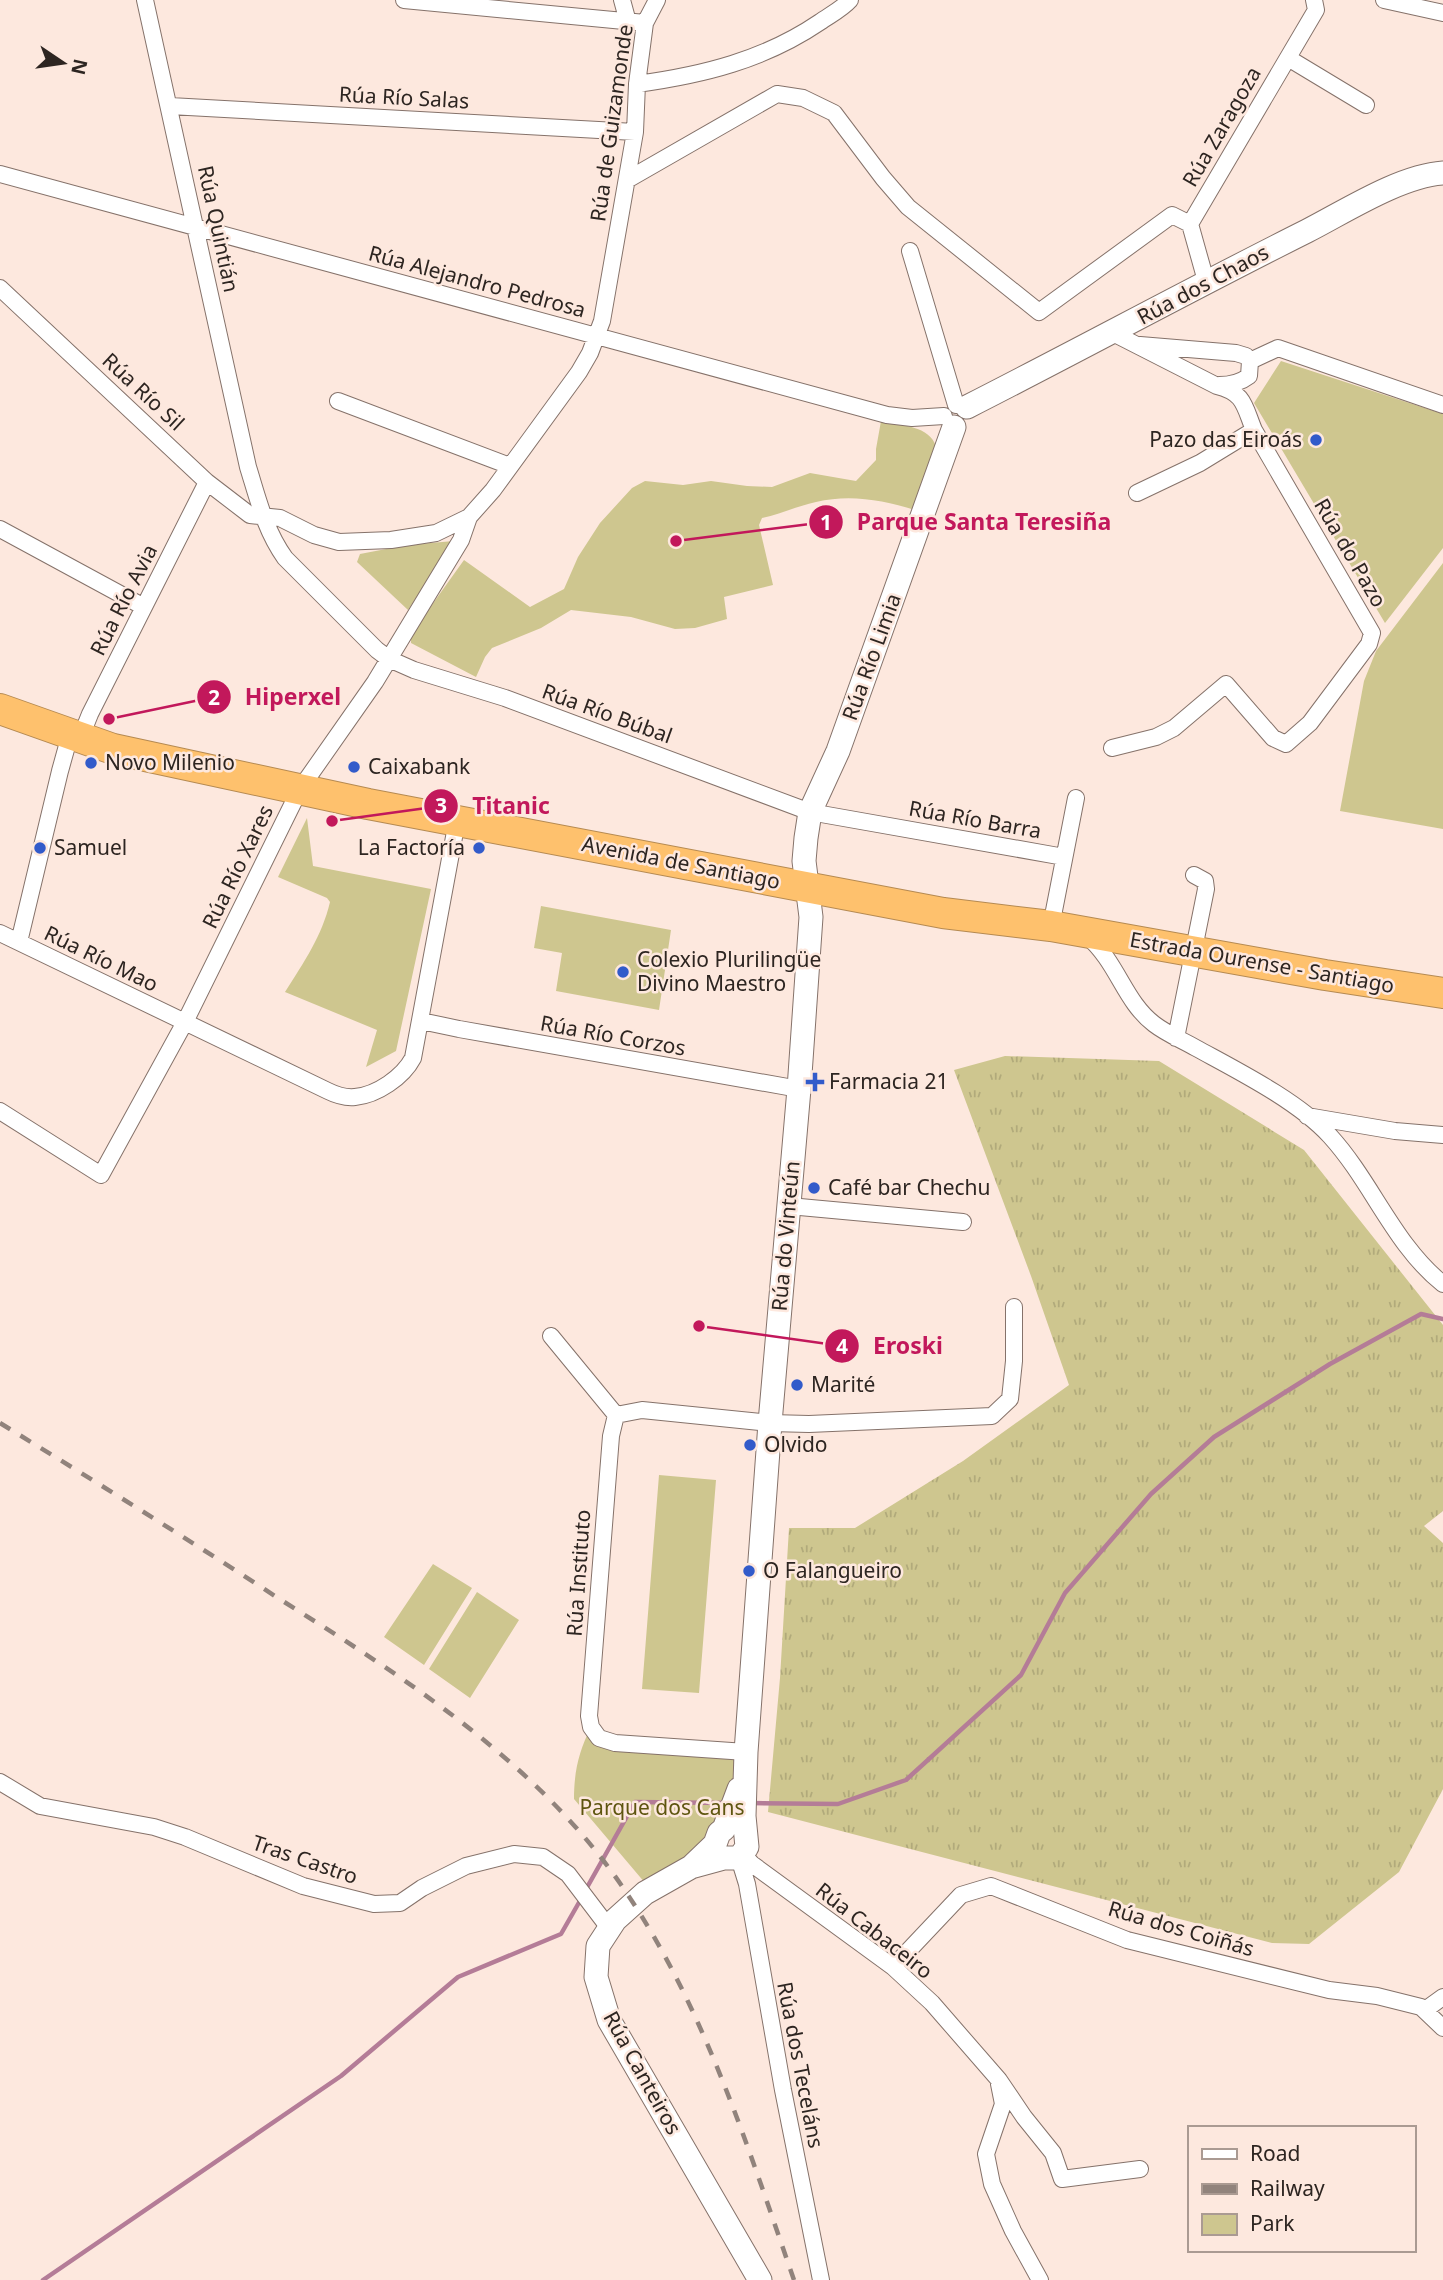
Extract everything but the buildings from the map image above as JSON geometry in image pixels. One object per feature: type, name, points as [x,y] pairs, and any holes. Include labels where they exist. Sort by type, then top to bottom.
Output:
[{"type":"highway","name":"Avenida de Santiago","points":[[0,709],[75,737],[138,755],[300,789],[943,913],[1081,931]]},
{"type":"highway","name":"Estrada Ourense - Santiago","points":[[1081,931],[1370,983],[1443,993]]},
{"type":"street","name":"Rúa Quintián","points":[[145,0],[248,467],[263,517]]},
{"type":"street","points":[[404,0],[645,23]]},
{"type":"street","points":[[622,0],[628,22]]},
{"type":"street","name":"Rúa de Guizamonde","points":[[469,517],[493,490],[579,372],[597,336],[602,321],[635,132],[637,84],[645,23],[657,0]]},
{"type":"street","points":[[637,84],[726,68],[797,37],[850,0]]},
{"type":"street","name":"Rúa Zaragoza","points":[[1190,224],[1316,10],[1314,0]]},
{"type":"street","points":[[1384,0],[1443,13]]},
{"type":"street","points":[[1288,58],[1366,105]]},
{"type":"street","points":[[627,180],[777,93],[803,98],[834,113],[883,178],[908,206],[1039,312],[1172,215],[1190,224],[1206,281]]},
{"type":"street","name":"Rúa Río Salas","points":[[170,106],[635,132]]},
{"type":"street","name":"Rúa dos Chaos","points":[[955,414],[1123,339],[1206,281],[1411,179],[1443,173]]},
{"type":"street","name":"Rúa Alejandro Pedrosa","points":[[0,174],[887,415],[912,418],[955,414]]},
{"type":"street","points":[[910,251],[955,414]]},
{"type":"street","name":"Rúa Río Sil","points":[[0,288],[208,482],[250,514],[279,517]]},
{"type":"street","points":[[1123,339],[1245,356],[1249,368],[1244,406]]},
{"type":"street","name":"Rúa do Pazo","points":[[1112,748],[1156,737],[1174,729],[1226,684],[1273,737],[1286,744],[1310,723],[1369,644],[1372,633],[1254,430],[1240,396],[1233,390],[1217,386],[1123,339]]},
{"type":"street","points":[[1217,386],[1230,385],[1278,348],[1443,405]]},
{"type":"street","points":[[338,401],[510,466]]},
{"type":"street","name":"Rúa Río Limia","points":[[808,888],[804,853],[810,812],[838,751],[955,414]]},
{"type":"street","points":[[1137,493],[1200,463],[1254,430]]},
{"type":"street","name":"Rúa Quintián","points":[[248,467],[279,517]]},
{"type":"street","name":"Rúa Río Avia","points":[[19,942],[60,771],[75,737],[90,714],[208,482]]},
{"type":"street","points":[[263,517],[285,558],[349,624],[389,659]]},
{"type":"street","points":[[279,517],[314,535],[339,542],[391,541],[436,533],[469,517]]},
{"type":"street","name":"Rúa Río Xares","points":[[0,1111],[101,1175],[185,1022],[300,789],[389,659],[461,540],[469,517]]},
{"type":"street","points":[[0,529],[144,607]]},
{"type":"street","name":"Rúa Río Búbal","points":[[389,659],[505,698],[810,812]]},
{"type":"street","points":[[1064,857],[1076,798]]},
{"type":"street","name":"Rúa Río Barra","points":[[810,812],[1064,857],[1051,926]]},
{"type":"street","name":"Rúa Río Mao","points":[[0,933],[328,1091],[356,1097],[387,1084],[408,1068],[416,1048],[457,821]]},
{"type":"street","points":[[1176,1038],[1206,889],[1205,881],[1194,876]]},
{"type":"street","name":"Rúa do Vinteún","points":[[732,1846],[747,1752],[770,1423],[799,1089],[811,910],[808,888]]},
{"type":"street","points":[[1081,931],[1105,954],[1135,1006],[1155,1025],[1261,1085],[1307,1116],[1329,1136],[1368,1187],[1421,1265],[1443,1284]]},
{"type":"street","name":"Rúa Río Corzos","points":[[421,1021],[799,1089]]},
{"type":"street","points":[[1307,1116],[1395,1132],[1443,1135]]},
{"type":"street","points":[[789,1206],[964,1222]]},
{"type":"street","points":[[551,1336],[616,1415],[642,1410],[770,1423],[810,1424],[992,1416],[1010,1399],[1014,1362],[1014,1307]]},
{"type":"street","name":"Rúa Instituto","points":[[616,1415],[611,1436],[598,1580],[589,1716],[592,1727],[599,1738],[615,1743],[747,1752]]},
{"type":"street","name":"Tras Castro","points":[[0,1782],[40,1806],[154,1827],[185,1837],[303,1886],[374,1905],[400,1903],[422,1888],[466,1866],[514,1854],[543,1857],[568,1874],[609,1928]]},
{"type":"street","name":"Rúa Canteiros","points":[[732,1846],[645,1893],[615,1920],[598,1947],[596,1978],[609,2020],[760,2280]]},
{"type":"street","name":"Rúa Cabaceiro","points":[[732,1846],[751,1864],[893,1967],[933,2003],[999,2080],[1053,2153],[1062,2179],[1140,2169]]},
{"type":"street","name":"Rúa dos Teceláns","points":[[732,1846],[747,1884],[780,2076],[821,2280]]},
{"type":"street","name":"Rúa dos Coiñás","points":[[893,1967],[961,1895],[991,1886],[1127,1940],[1329,1990],[1377,1996],[1422,2007],[1443,2028]]},
{"type":"street","points":[[1425,2010],[1443,1997]]},
{"type":"street","points":[[999,2080],[1003,2104],[986,2154],[992,2184],[1013,2231],[1040,2280]]},
{"type":"green space","points":[[1281,361],[1443,414],[1443,548],[1385,623],[1254,403]]},
{"type":"green space","points":[[881,421],[921,431],[933,440],[936,447],[915,510],[878,501],[841,498],[762,518],[759,525],[773,585],[724,597],[727,619],[695,628],[675,629],[631,617],[571,610],[541,628],[492,648],[476,677],[411,643],[411,634],[464,560],[530,607],[564,589],[578,557],[600,523],[632,488],[645,481],[683,485],[711,481],[772,487],[810,473],[856,481],[876,460]]},
{"type":"green space","points":[[454,541],[408,610],[357,562],[360,554],[407,545]]},
{"type":"green space","points":[[1443,563],[1443,829],[1340,811],[1364,681],[1376,651]]},
{"type":"green space","points":[[307,818],[313,866],[431,889],[396,1051],[366,1067],[377,1030],[285,992],[317,938],[330,902],[327,898],[278,877]]},
{"type":"green space","points":[[541,906],[671,930],[659,1010],[556,991],[562,953],[534,948]]},
{"type":"green space","points":[[1005,1056],[1159,1061],[1304,1150],[1443,1325],[1443,1511],[1424,1526],[1443,1543],[1443,1789],[1399,1872],[1309,1944],[1272,1943],[768,1812],[789,1528],[855,1528],[963,1461],[1069,1385],[954,1070]]},
{"type":"green space","points":[[659,1475],[716,1480],[699,1693],[642,1689]]},
{"type":"green space","points":[[433,1564],[472,1588],[424,1665],[384,1637]]},
{"type":"green space","points":[[477,1592],[519,1620],[470,1698],[429,1669]]},
{"type":"green space","name":"Parque dos Cans","points":[[591,1727],[599,1738],[746,1752],[730,1814],[651,1890],[574,1799],[578,1762]]},
{"type":"waterway","points":[[750,1803],[838,1804],[906,1780],[1021,1675],[1065,1593],[1151,1494],[1214,1437],[1330,1364],[1421,1314],[1443,1319]]},
{"type":"waterway","points":[[585,1891],[635,1802],[727,1803]]},
{"type":"waterway","points":[[43,2280],[341,2076],[458,1977],[561,1934],[581,1899]]},
{"type":"railway","points":[[0,1423],[174,1531],[423,1694],[470,1728],[555,1805],[594,1848],[628,1895],[680,1986],[723,2082],[794,2280]]},
{"type":"place","name":"Pazo das Eiroás","points":[[1316,440]]},
{"type":"place","name":"Parque Santa Teresiña","points":[[676,541]]},
{"type":"place","name":"Hiperxel","points":[[109,719]]},
{"type":"place","name":"Novo Milenio","points":[[91,763]]},
{"type":"place","name":"Caixabank","points":[[354,767]]},
{"type":"place","name":"Titanic","points":[[332,821]]},
{"type":"place","name":"Samuel","points":[[40,848]]},
{"type":"place","name":"La Factoría","points":[[479,848]]},
{"type":"place","name":"Colexio Plurilingüe Divino Maestro","points":[[623,972]]},
{"type":"place","name":"Farmacia 21","points":[[815,1082]]},
{"type":"place","name":"Café bar Chechu","points":[[814,1188]]},
{"type":"place","name":"Eroski","points":[[699,1326]]},
{"type":"place","name":"Marité","points":[[797,1385]]},
{"type":"place","name":"Olvido","points":[[750,1445]]},
{"type":"place","name":"O Falangueiro","points":[[749,1571]]}]
